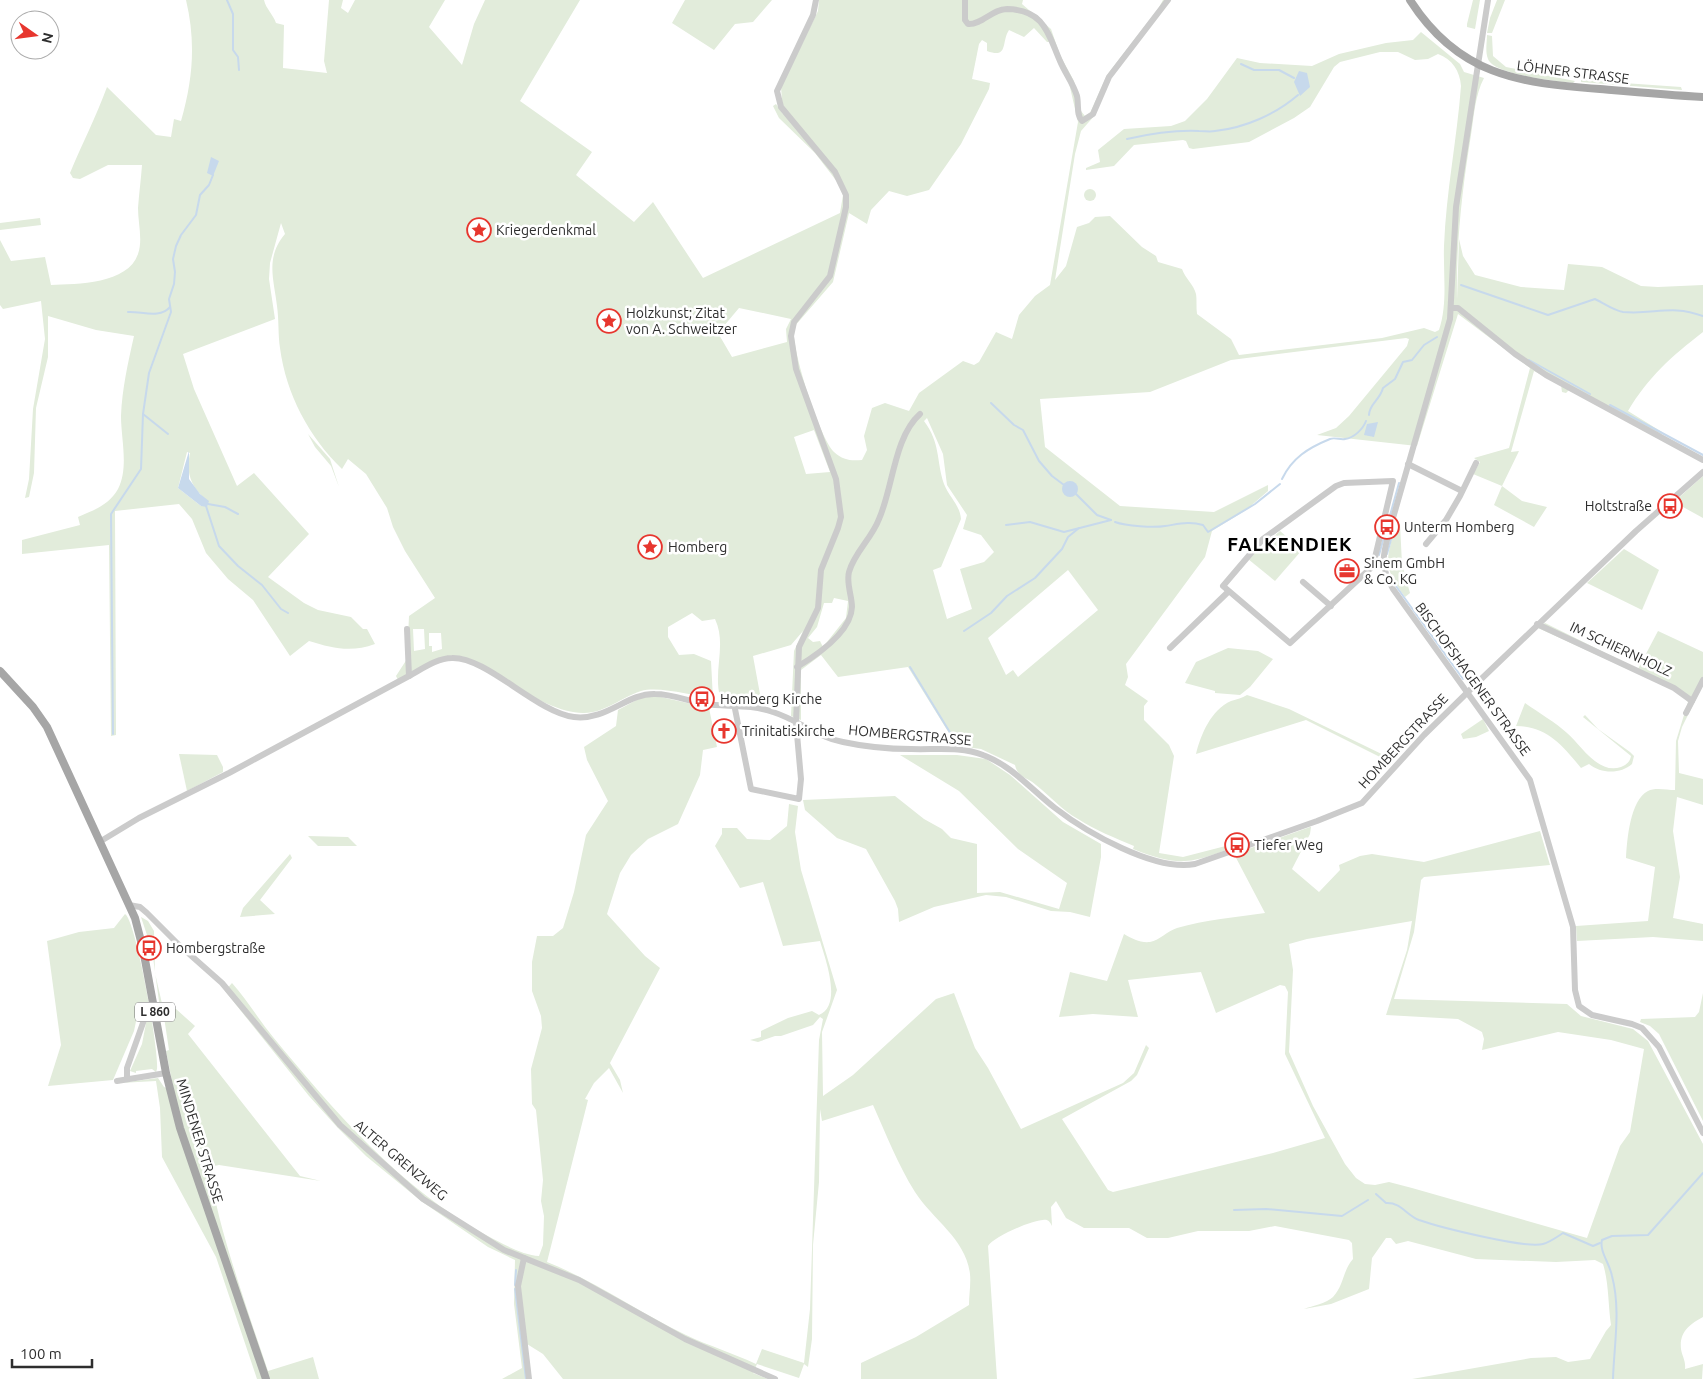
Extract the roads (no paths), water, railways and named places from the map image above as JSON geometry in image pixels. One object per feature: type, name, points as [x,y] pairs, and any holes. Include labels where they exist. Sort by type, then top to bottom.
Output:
[{"type":"main road","name":"LÖHNER STRASSE","points":[[1410,0],[1435,33],[1478,64],[1512,78],[1549,85],[1703,97]]},
{"type":"main road","name":"MINDENER STRASSE","points":[[0,671],[33,707],[47,727],[129,905],[144,949],[166,1073],[183,1138],[266,1379]]},
{"type":"street","points":[[734,704],[750,789],[799,799],[801,778],[796,723],[799,647],[818,608],[821,570],[841,517],[836,478],[796,369],[791,336],[794,322],[830,276],[846,207],[846,195],[835,172],[781,107],[777,99],[780,82],[814,15],[816,0]]},
{"type":"street","points":[[964,0],[964,20],[968,24],[974,24],[992,13],[1006,9],[1025,12],[1049,30],[1060,61],[1072,82],[1082,121],[1093,114],[1109,77],[1168,0]]},
{"type":"street","points":[[1373,566],[1394,485],[1392,480],[1344,483],[1336,486],[1258,544],[1223,583],[1223,588],[1290,644],[1373,566],[1382,563],[1408,464],[1446,336],[1452,308],[1456,207],[1488,0]]},
{"type":"street","points":[[1452,308],[1458,308],[1515,354],[1546,375],[1703,460]]},
{"type":"street","points":[[797,667],[822,652],[848,619],[852,608],[849,571],[879,520],[903,439],[910,422],[920,414]]},
{"type":"street","points":[[1426,544],[1446,520],[1476,463]]},
{"type":"street","points":[[1408,464],[1462,491]]},
{"type":"street","name":"HOMBERGSTRASSE","points":[[101,841],[139,818],[243,766],[409,676],[445,659],[466,660],[558,712],[574,717],[608,712],[634,698],[648,694],[707,704],[734,704],[771,711],[820,736],[846,743],[888,748],[965,750],[983,754],[1000,763],[1056,808],[1084,827],[1155,861],[1182,866],[1237,850],[1362,803],[1424,735],[1537,624],[1703,472]]},
{"type":"street","name":"BISCHOFSHAGENER STRASSE","points":[[1382,563],[1392,589],[1526,772],[1533,788],[1573,928],[1576,1000],[1585,1012],[1632,1024],[1651,1036],[1659,1047],[1703,1133]]},
{"type":"street","points":[[1303,582],[1331,606]]},
{"type":"street","points":[[1170,648],[1228,592]]},
{"type":"street","name":"IM SCHIERNHOLZ","points":[[1537,624],[1674,688],[1692,701]]},
{"type":"street","points":[[406,629],[409,676]]},
{"type":"street","points":[[1686,713],[1703,680]]},
{"type":"street","name":"ALTER GRENZWEG","points":[[129,905],[140,907],[222,983],[312,1094],[340,1125],[423,1198],[490,1243],[579,1280],[685,1339],[775,1379]]},
{"type":"street","points":[[127,1078],[127,1068],[144,1020],[143,1015]]},
{"type":"street","points":[[117,1081],[166,1073]]},
{"type":"street","points":[[524,1258],[518,1286],[529,1379]]},
{"type":"water","points":[[1299,71],[1307,73],[1310,87],[1300,96],[1294,82]]},
{"type":"water","points":[[211,157],[219,161],[213,176],[207,173]]},
{"type":"water","points":[[1378,422],[1374,437],[1364,435],[1367,424]]},
{"type":"water","points":[[189,451],[189,479],[200,494],[209,501],[207,507],[201,506],[178,488]]},
{"type":"water","points":[[1070,481],[1078,489],[1070,497],[1062,489]]},
{"type":"waterway","points":[[227,0],[233,14],[233,50],[238,57],[239,70]]},
{"type":"waterway","points":[[1241,64],[1254,70],[1279,70],[1294,78]]},
{"type":"waterway","points":[[1127,139],[1163,133],[1213,131],[1238,127],[1270,114],[1298,95]]},
{"type":"waterway","points":[[168,434],[143,414],[149,373],[171,312],[169,299],[174,284],[173,259],[176,246],[181,235],[196,215],[200,195],[209,185],[213,175]]},
{"type":"waterway","points":[[1461,285],[1548,315],[1595,299],[1623,312],[1672,310],[1703,316]]},
{"type":"waterway","points":[[128,312],[156,314],[166,311],[170,307]]},
{"type":"waterway","points":[[1369,415],[1369,411],[1380,396],[1383,388],[1395,379],[1403,362],[1412,360],[1424,345],[1437,337]]},
{"type":"waterway","points":[[1529,360],[1590,394]]},
{"type":"waterway","points":[[991,403],[1014,425],[1023,430],[1039,461],[1052,476],[1064,485]]},
{"type":"waterway","points":[[1610,405],[1703,455]]},
{"type":"waterway","points":[[113,734],[111,514],[141,469],[143,414]]},
{"type":"waterway","points":[[1282,479],[1291,465],[1302,454],[1330,439],[1352,437],[1366,421]]},
{"type":"waterway","points":[[1379,555],[1399,483]]},
{"type":"waterway","points":[[1115,522],[1133,526],[1154,527],[1193,523],[1203,525],[1208,532],[1255,504],[1280,484]]},
{"type":"waterway","points":[[1076,494],[1097,515],[1111,520]]},
{"type":"waterway","points":[[208,504],[225,507],[238,514]]},
{"type":"waterway","points":[[206,506],[219,546],[238,566],[262,585],[281,609],[288,613]]},
{"type":"waterway","points":[[1006,525],[1030,522],[1064,532],[1111,520]]},
{"type":"waterway","points":[[1387,554],[1395,525]]},
{"type":"waterway","points":[[964,631],[991,613],[1007,596],[1035,578],[1062,549],[1068,537],[1079,528]]},
{"type":"waterway","points":[[1393,582],[1463,679]]},
{"type":"waterway","points":[[910,667],[957,744]]},
{"type":"waterway","points":[[1613,1379],[1616,1328],[1615,1289],[1611,1271],[1603,1253],[1602,1240],[1612,1236],[1648,1235],[1703,1173]]},
{"type":"waterway","points":[[1376,1194],[1386,1203],[1400,1207],[1419,1220],[1482,1236],[1534,1245],[1546,1243],[1563,1233],[1593,1246],[1600,1243]]},
{"type":"waterway","points":[[1234,1210],[1266,1209],[1342,1216],[1368,1200]]},
{"type":"waterway","points":[[515,1285],[516,1270]]},
{"type":"waterway","points":[[515,1289],[526,1379]]},
{"type":"place","name":"Kriegerdenkmal","points":[[479,230]]},
{"type":"place","name":"Holzkunst; Zitat von A. Schweitzer","points":[[609,321]]},
{"type":"place","name":"Holtstraße","points":[[1670,506]]},
{"type":"place","name":"Unterm Homberg","points":[[1387,527]]},
{"type":"place","name":"Homberg","points":[[650,547]]},
{"type":"place","name":"Sinem GmbH & Co. KG","points":[[1347,571]]},
{"type":"place","name":"Homberg Kirche","points":[[702,699]]},
{"type":"place","name":"Trinitatiskirche","points":[[724,731]]},
{"type":"place","name":"Tiefer Weg","points":[[1237,845]]},
{"type":"place","name":"Hombergstraße","points":[[149,948]]},
{"type":"district","name":"FALKENDIEK","points":[[1290,544]]}]
